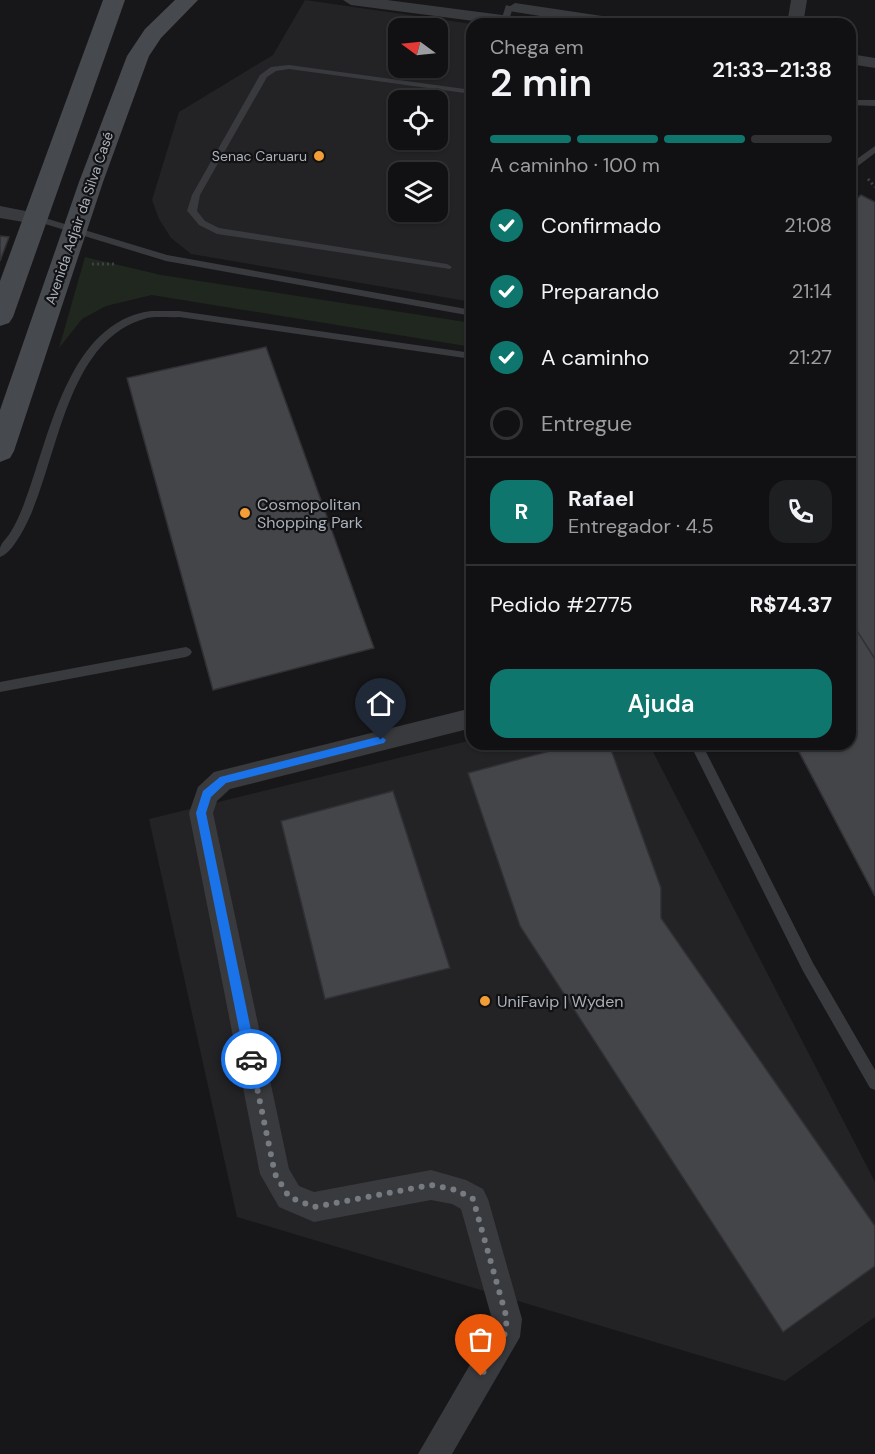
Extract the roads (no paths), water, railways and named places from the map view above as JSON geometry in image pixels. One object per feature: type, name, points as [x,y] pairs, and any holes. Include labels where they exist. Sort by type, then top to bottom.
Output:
[{"type":"main road","points":[[0,317],[114,0]]},
{"type":"main road","name":"Avenida Adjair da Silva Casé","points":[[0,451],[75,229],[138,56],[153,34],[181,6],[204,0]]},
{"type":"street","points":[[351,0],[506,17],[549,7],[575,18]]},
{"type":"street","points":[[459,0],[506,17]]},
{"type":"street","points":[[583,18],[589,0]]},
{"type":"street","points":[[796,18],[799,0]]},
{"type":"street","points":[[856,60],[875,63]]},
{"type":"street","points":[[856,74],[875,76]]},
{"type":"street","points":[[0,212],[35,218]]},
{"type":"street","points":[[434,1454],[504,1337],[507,1319],[473,1199],[456,1190],[431,1185],[314,1207],[289,1197],[275,1174],[201,813],[207,795],[223,780],[466,719]]},
{"type":"lane","points":[[447,267],[217,231],[202,223],[192,211],[195,195],[264,75],[274,69],[289,67],[466,91]]},
{"type":"lane","points":[[856,102],[875,103]]},
{"type":"lane","points":[[856,109],[864,103]]},
{"type":"lane","points":[[856,164],[875,149]]},
{"type":"lane","points":[[35,218],[166,258],[466,312]]},
{"type":"lane","points":[[0,553],[7,546],[22,521],[52,435],[79,368],[107,335],[143,316],[179,314],[466,355]]},
{"type":"lane","points":[[0,687],[186,652]]},
{"type":"lane","points":[[699,750],[808,967],[875,1083]]},
{"type":"place","name":"Senac Caruaru","points":[[319,156]]},
{"type":"place","name":"Cosmopolitan Shopping Park","points":[[245,513]]},
{"type":"place","name":"UniFavip | Wyden","points":[[485,1001]]}]
